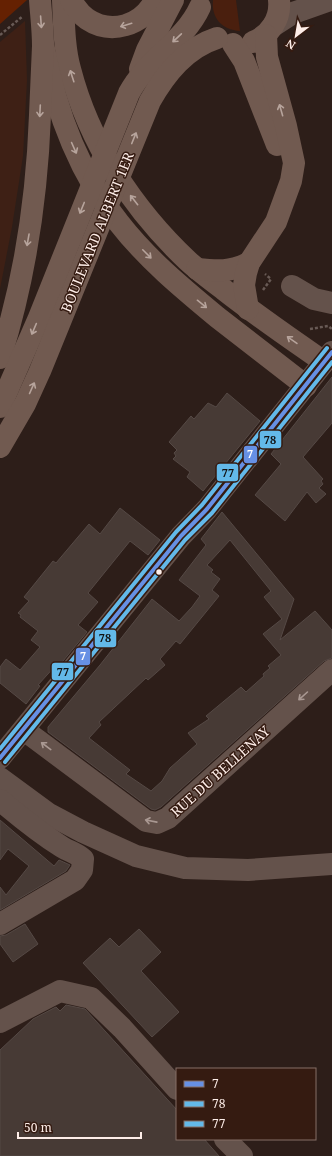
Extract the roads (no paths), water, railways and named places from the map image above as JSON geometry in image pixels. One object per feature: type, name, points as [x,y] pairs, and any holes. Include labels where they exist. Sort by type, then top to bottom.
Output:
[{"type":"main road","points":[[0,358],[18,294],[35,191],[39,150],[43,44],[40,0]]},
{"type":"main road","points":[[63,0],[65,38],[70,69],[85,113],[100,146],[124,187],[152,224],[193,265],[248,309],[328,357]]},
{"type":"main road","points":[[70,0],[87,19],[111,28],[130,24],[138,20],[146,13],[155,0]]},
{"type":"main road","points":[[135,82],[147,50],[173,0]]},
{"type":"main road","points":[[248,309],[244,285],[249,263],[276,222],[291,181],[294,163],[286,126],[267,57],[269,30],[278,15],[279,0]]},
{"type":"main road","name":"BOULEVARD ALBERT 1ER","points":[[0,407],[38,320],[116,125],[135,82],[163,51],[184,33],[196,16],[200,4]]},
{"type":"main road","name":"BOULEVARD ALBERT 1ER","points":[[200,4],[204,24],[211,32],[225,41]]},
{"type":"main road","name":"BOULEVARD ALBERT 1ER","points":[[0,447],[25,404],[40,371],[150,101],[159,84],[180,60],[204,42],[225,41],[250,43],[269,30]]},
{"type":"main road","points":[[225,41],[244,61],[278,146],[281,160],[283,202]]},
{"type":"main road","points":[[43,44],[48,72],[65,128],[78,156],[104,203],[119,223],[141,248],[172,279],[306,386]]},
{"type":"main road","points":[[193,265],[227,271],[239,268],[249,263]]},
{"type":"street","points":[[269,30],[294,13],[330,0]]},
{"type":"street","points":[[292,286],[314,299],[332,303]]},
{"type":"street","points":[[0,758],[181,536],[207,510],[328,357]]},
{"type":"street","name":"RUE DU BELLENAY","points":[[24,730],[146,821],[156,823],[168,818],[332,670]]},
{"type":"street","points":[[0,778],[49,814],[83,832],[136,856],[185,868],[248,870],[332,864]]},
{"type":"street","points":[[0,800],[23,820],[63,848],[76,853],[83,859],[82,870],[75,880],[0,924]]},
{"type":"street","points":[[0,1022],[60,991],[91,998],[122,1028],[176,1088]]},
{"type":"street","points":[[226,1140],[242,1156]]}]
